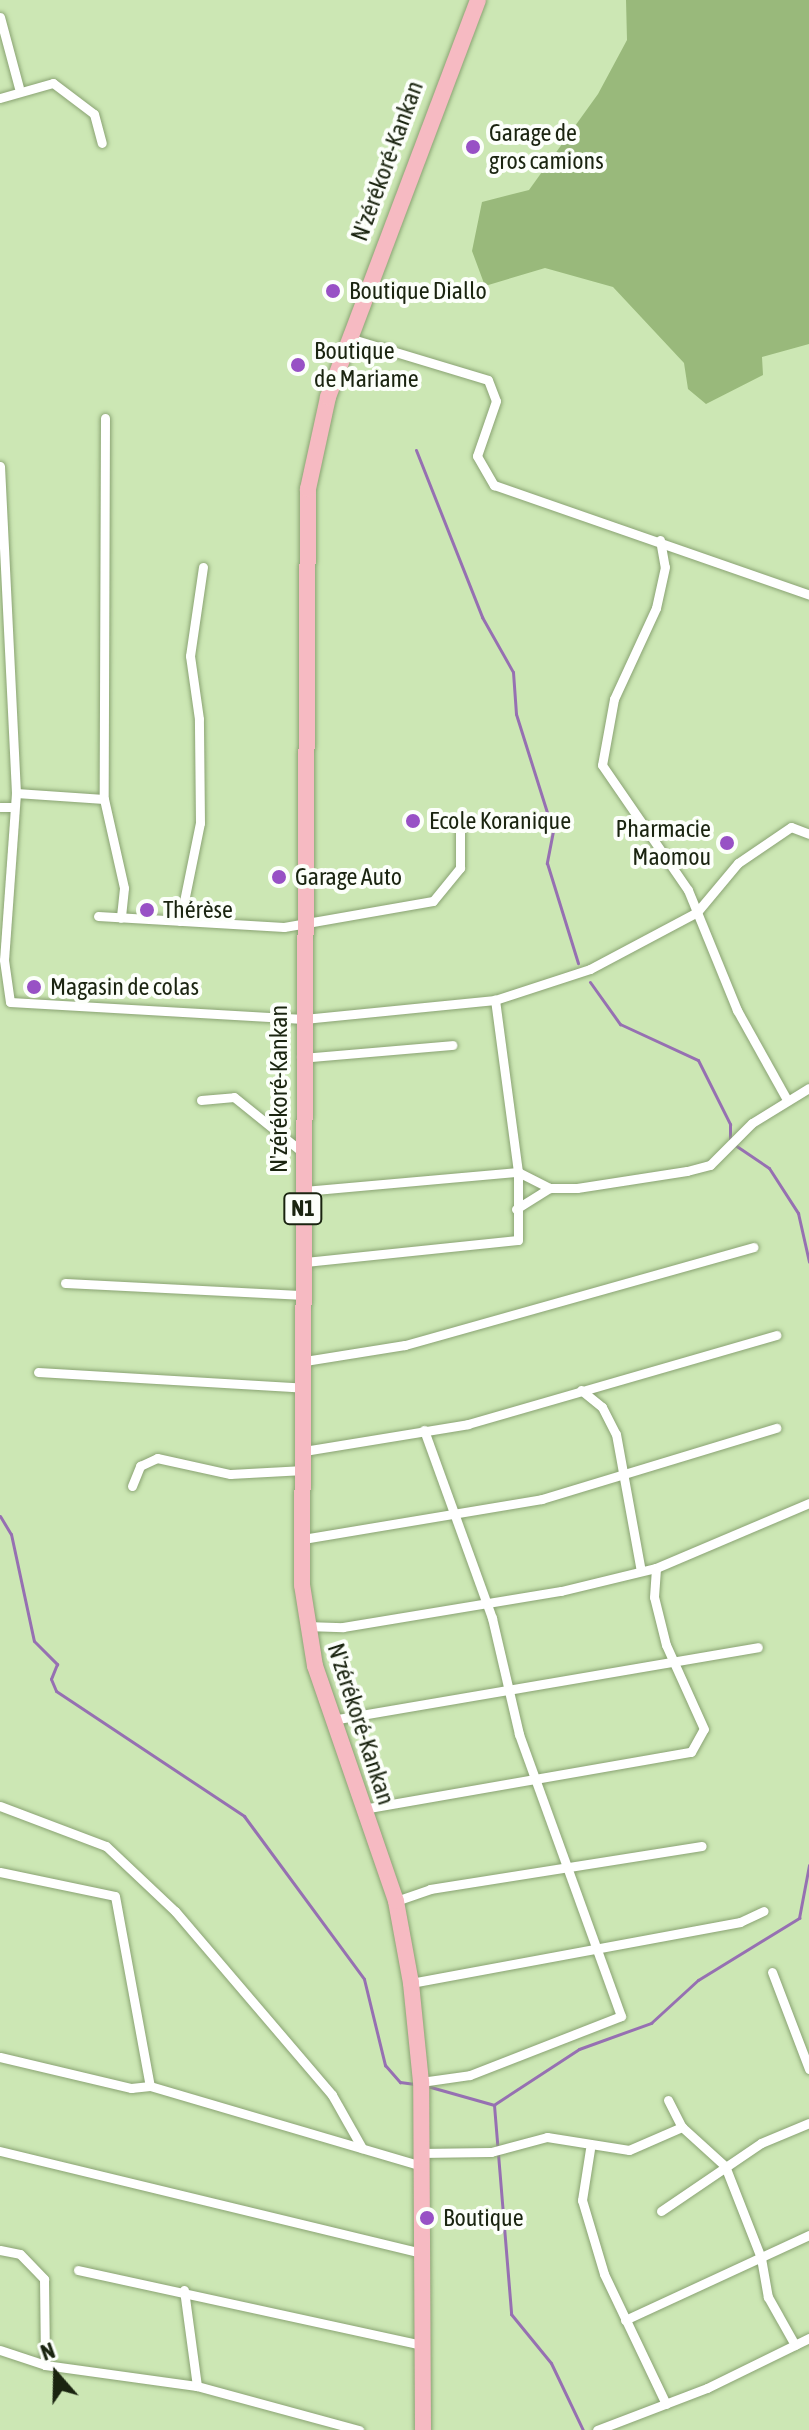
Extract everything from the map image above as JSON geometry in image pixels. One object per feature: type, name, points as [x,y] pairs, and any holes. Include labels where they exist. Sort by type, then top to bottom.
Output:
[{"type":"highway","name":"N'zérékoré-Kankan","points":[[423,2430],[417,2344],[421,2082],[411,1983],[396,1901],[331,1720],[306,1626],[303,1539],[306,1295],[301,1058],[304,1019],[308,489],[317,435],[349,338],[478,0]]},
{"type":"street","points":[[0,17],[19,88]]},
{"type":"street","points":[[0,98],[19,88],[53,83],[94,114],[102,143]]},
{"type":"street","points":[[349,338],[488,380],[496,401],[477,456],[494,485],[660,540],[770,587],[809,595]]},
{"type":"street","points":[[105,418],[104,799],[124,888],[121,918]]},
{"type":"street","points":[[0,466],[16,793],[4,960],[5,1002],[304,1019],[495,1000],[590,969],[697,912],[744,858],[791,827],[809,834]]},
{"type":"street","points":[[660,540],[665,567],[656,608],[614,699],[602,765],[697,912],[770,1080],[787,1100]]},
{"type":"street","points":[[180,921],[200,823],[199,719],[190,656],[203,567]]},
{"type":"street","points":[[16,793],[104,799]]},
{"type":"street","points":[[0,807],[14,807]]},
{"type":"street","points":[[98,916],[303,926],[433,901],[460,868],[460,823]]},
{"type":"street","points":[[305,1262],[518,1240],[518,1172],[495,1000]]},
{"type":"street","points":[[301,1058],[452,1045]]},
{"type":"street","points":[[516,1209],[550,1188],[710,1165],[787,1100],[809,1088]]},
{"type":"street","points":[[201,1100],[234,1097],[301,1151]]},
{"type":"street","points":[[303,1191],[518,1172],[550,1188]]},
{"type":"street","points":[[305,1361],[405,1345],[753,1247]]},
{"type":"street","points":[[65,1283],[306,1295]]},
{"type":"street","points":[[304,1451],[424,1430],[776,1335]]},
{"type":"street","points":[[38,1372],[305,1388]]},
{"type":"street","points":[[581,1390],[602,1407],[621,1472],[641,1571]]},
{"type":"street","points":[[303,1539],[457,1517],[776,1428]]},
{"type":"street","points":[[421,2082],[470,2075],[621,2016],[504,1688],[487,1604],[424,1430]]},
{"type":"street","points":[[132,1486],[140,1466],[157,1458],[207,1472],[304,1470]]},
{"type":"street","points":[[306,1626],[343,1627],[487,1604],[656,1568],[809,1503]]},
{"type":"street","points":[[363,1809],[691,1752],[704,1729],[674,1663],[654,1597],[656,1568]]},
{"type":"street","points":[[331,1720],[758,1647]]},
{"type":"street","points":[[0,1806],[106,1846],[175,1911],[332,2095],[362,2148]]},
{"type":"street","points":[[396,1901],[566,1864],[702,1846]]},
{"type":"street","points":[[0,1872],[115,1896],[150,2086]]},
{"type":"street","points":[[411,1983],[740,1922],[764,1911]]},
{"type":"street","points":[[772,1972],[809,2069]]},
{"type":"street","points":[[0,2057],[131,2088],[150,2086],[362,2148],[419,2159],[491,2152],[547,2137],[590,2149],[629,2150],[682,2127]]},
{"type":"street","points":[[668,2100],[682,2127],[725,2166],[761,2258],[768,2297],[795,2345]]},
{"type":"street","points":[[661,2211],[725,2166],[809,2123]]},
{"type":"street","points":[[590,2149],[582,2200],[625,2320],[666,2404]]},
{"type":"street","points":[[0,2151],[417,2252]]},
{"type":"street","points":[[625,2320],[809,2235]]},
{"type":"street","points":[[0,2250],[20,2254],[44,2279],[45,2365]]},
{"type":"street","points":[[78,2270],[184,2290],[417,2344]]},
{"type":"street","points":[[184,2290],[197,2386]]},
{"type":"street","points":[[597,2430],[666,2404],[809,2338]]},
{"type":"street","points":[[0,2350],[45,2365],[197,2386],[359,2430]]},
{"type":"green space","points":[[626,0],[809,0],[809,344],[762,357],[763,375],[706,404],[688,389],[684,363],[613,287],[545,268],[485,286],[472,251],[482,202],[529,190],[598,94],[627,40]]},
{"type":"waterway","points":[[416,450],[482,617],[513,672],[516,714],[553,831],[547,863],[578,963]]},
{"type":"waterway","points":[[590,982],[620,1024],[698,1060],[730,1124],[730,1140]]},
{"type":"waterway","points":[[735,1145],[769,1168],[798,1213],[809,1262]]},
{"type":"waterway","points":[[0,1516],[11,1534],[34,1641],[57,1664],[51,1679],[56,1691],[244,1816],[364,1979],[385,2065],[400,2082],[415,2084]]},
{"type":"waterway","points":[[495,2104],[579,2049],[651,2023],[698,1980],[799,1918],[809,1865]]},
{"type":"waterway","points":[[427,2086],[494,2105],[511,2314],[551,2363],[583,2430]]},
{"type":"place","name":"Garage de gros camions","points":[[473,147]]},
{"type":"place","name":"Boutique Diallo","points":[[333,291]]},
{"type":"place","name":"Boutique de Mariame","points":[[298,365]]},
{"type":"place","name":"Ecole Koranique","points":[[413,821]]},
{"type":"place","name":"Pharmacie Maomou","points":[[727,843]]},
{"type":"place","name":"Garage Auto","points":[[279,877]]},
{"type":"place","name":"Thérèse","points":[[147,910]]},
{"type":"place","name":"Magasin de colas","points":[[34,987]]},
{"type":"place","name":"Boutique","points":[[427,2218]]}]
